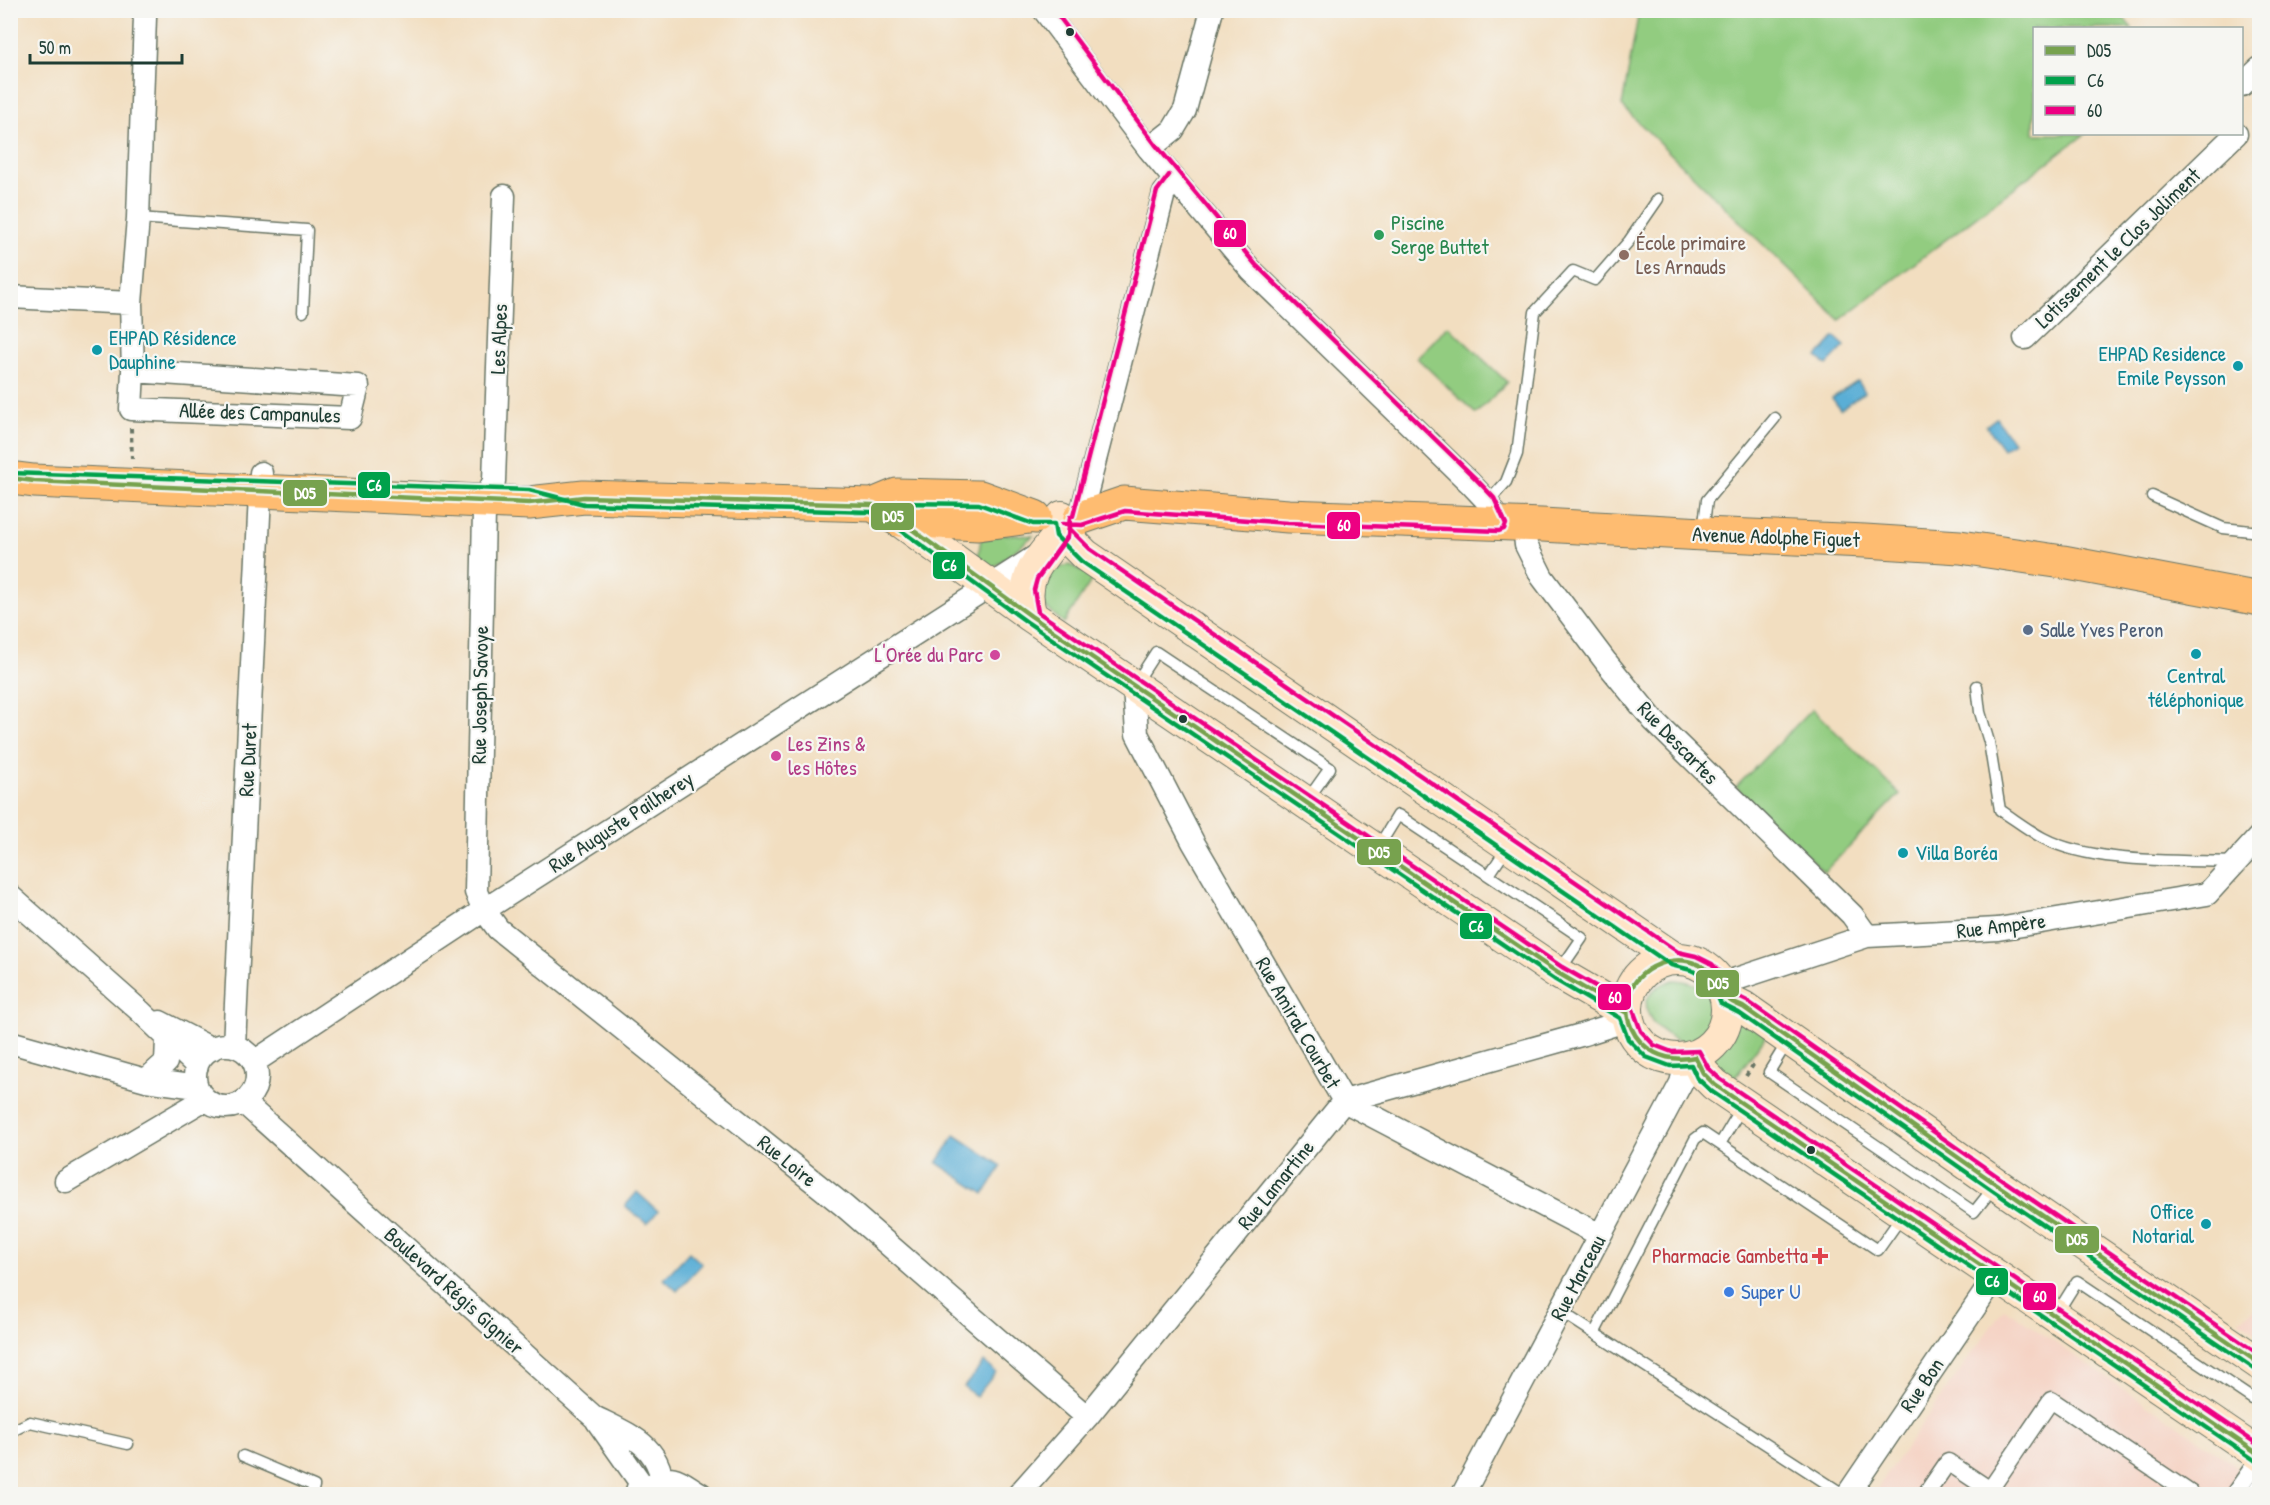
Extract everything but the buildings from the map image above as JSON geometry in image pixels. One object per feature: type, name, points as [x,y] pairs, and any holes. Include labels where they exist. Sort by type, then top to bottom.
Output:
[{"type":"main road","points":[[10,465],[132,468],[261,482]]},
{"type":"main road","points":[[10,477],[34,481],[261,482]]},
{"type":"main road","name":"Avenue Adolphe Figuet","points":[[261,482],[489,491],[530,483],[584,497],[886,513],[978,524],[1127,526],[1288,516],[1504,517],[1702,534],[1865,541],[1960,548],[2063,562],[2259,599]]},
{"type":"main road","points":[[886,513],[1134,686],[1558,973],[1627,1016]]},
{"type":"main road","points":[[1031,616],[1026,590],[1030,576],[1058,526],[1085,555],[1675,959]]},
{"type":"main road","points":[[1675,959],[1689,960],[1702,965],[1713,973],[1724,992],[1728,1017],[1722,1034],[1710,1048],[1691,1058],[1671,1059],[1656,1055],[1643,1046],[1634,1034],[1627,1016],[1628,997],[1635,982],[1645,970],[1659,962],[1675,959]]},
{"type":"main road","points":[[1724,992],[1996,1184],[2259,1364]]},
{"type":"main road","points":[[1691,1058],[1715,1085],[2259,1456]]},
{"type":"street","points":[[131,409],[134,371],[131,303],[138,218],[145,16],[141,10]]},
{"type":"street","points":[[1044,10],[1149,149],[1251,270],[1504,517]]},
{"type":"street","points":[[1149,149],[1173,130],[1185,110],[1207,14]]},
{"type":"street","points":[[2243,84],[2259,68]]},
{"type":"street","name":"Lotissement le Clos Joliment","points":[[2025,338],[2235,135]]},
{"type":"street","points":[[1058,526],[1164,193],[1175,180]]},
{"type":"street","name":"Les Alpes","points":[[489,491],[504,196]]},
{"type":"street","points":[[10,297],[131,303]]},
{"type":"street","name":"Allée des Campanules","points":[[131,409],[350,418],[358,386],[134,371]]},
{"type":"street","name":"Rue Duret","points":[[234,1046],[261,482]]},
{"type":"street","name":"Rue Joseph Savoye","points":[[484,910],[476,892],[489,491]]},
{"type":"street","name":"Rue Descartes","points":[[1504,517],[1526,545],[1542,577],[1654,721],[1852,915],[1868,936]]},
{"type":"street","name":"Rue Auguste Pailherey","points":[[254,1062],[484,910],[990,586],[1058,526]]},
{"type":"street","name":"Rue Amiral Courbet","points":[[1134,686],[1137,734],[1193,842],[1344,1101],[1600,1235]]},
{"type":"street","name":"Rue Ampère","points":[[1724,992],[1868,936],[1998,929],[2207,894],[2259,836]]},
{"type":"street","points":[[10,896],[140,1011],[167,1039],[213,1105],[223,1108],[234,1107],[250,1096],[258,1079],[254,1062],[242,1049],[234,1046],[227,1045],[212,1049],[200,1059],[200,1084]]},
{"type":"street","name":"Rue Loire","points":[[484,910],[498,929],[844,1206],[1087,1417]]},
{"type":"street","points":[[140,1011],[212,1049]]},
{"type":"street","points":[[1344,1101],[1581,1035],[1627,1016]]},
{"type":"street","points":[[146,1080],[166,1062],[167,1039]]},
{"type":"street","points":[[10,1042],[146,1080],[200,1084]]},
{"type":"street","name":"Rue Marceau","points":[[1463,1494],[1681,1083],[1691,1058]]},
{"type":"street","points":[[66,1181],[200,1084]]},
{"type":"street","name":"Rue Lamartine","points":[[1019,1494],[1087,1417],[1344,1101]]},
{"type":"street","name":"Boulevard Régis Gignier","points":[[243,1102],[594,1417],[630,1435],[653,1454],[649,1489]]},
{"type":"street","name":"Rue Bon","points":[[1848,1494],[1996,1276]]},
{"type":"street","points":[[1926,1494],[1948,1462],[1989,1492],[2051,1400],[2191,1494]]},
{"type":"street","points":[[2234,1494],[2259,1456]]},
{"type":"street","name":"Boulevard Régis Gignier","points":[[649,1489],[674,1477],[701,1494]]},
{"type":"lane","points":[[1504,517],[1506,482],[1517,454],[1535,312],[1573,271],[1595,280],[1629,241],[1658,199]]},
{"type":"lane","points":[[138,218],[307,230],[303,312]]},
{"type":"lane","points":[[1702,534],[1707,501],[1774,418]]},
{"type":"lane","points":[[2152,496],[2223,528],[2259,532]]},
{"type":"lane","points":[[1134,686],[1156,652],[1330,768],[1306,802]]},
{"type":"lane","points":[[1977,686],[2000,810],[2044,839],[2084,852],[2126,858],[2234,862]]},
{"type":"lane","points":[[1376,850],[1398,815],[1490,875],[1582,938],[1558,973]]},
{"type":"lane","points":[[1490,875],[1509,845]]},
{"type":"lane","points":[[1720,1144],[1744,1105]]},
{"type":"lane","points":[[1595,1332],[1695,1139],[1704,1133],[1878,1250],[1904,1213]]},
{"type":"lane","points":[[2055,1316],[2077,1281],[2259,1404]]},
{"type":"lane","points":[[1560,1311],[1843,1494]]},
{"type":"lane","points":[[10,1432],[30,1422],[128,1444]]},
{"type":"lane","points":[[243,1456],[314,1486],[312,1494]]},
{"type":"lane","points":[[2250,1494],[2259,1480]]},
{"type":"path","points":[[131,409],[132,468]]},
{"type":"shaded area","points":[[2259,1305],[2259,1334],[2239,1320]]},
{"type":"shaded area","points":[[2004,1308],[2243,1471],[2260,1487],[2259,1494],[1873,1494]]},
{"type":"green space","points":[[1639,11],[2117,11],[2131,27],[2033,27],[2033,135],[2084,135],[1840,320],[1622,106]]},
{"type":"green space","points":[[1448,326],[1507,382],[1476,414],[1417,358]]},
{"type":"green space","points":[[982,533],[1033,536],[989,571],[977,563]]},
{"type":"green space","points":[[1068,565],[1093,578],[1064,623],[1049,610],[1041,596],[1049,571]]},
{"type":"green space","points":[[1812,709],[1900,794],[1824,872],[1736,787]]},
{"type":"green space","points":[[1674,980],[1695,984],[1716,1000],[1718,1009],[1710,1029],[1698,1042],[1692,1044],[1666,1034],[1649,1015],[1646,1005],[1649,995],[1658,987]]},
{"type":"green space","points":[[1739,1018],[1769,1032],[1731,1083],[1709,1062]]},
{"type":"water","points":[[1835,337],[1845,346],[1827,365],[1817,357]]},
{"type":"water","points":[[1858,381],[1865,392],[1840,409],[1832,398]]},
{"type":"water","points":[[1996,418],[2013,442],[2003,449],[1986,426]]},
{"type":"water","points":[[955,1135],[1002,1166],[984,1194],[937,1163]]},
{"type":"water","points":[[637,1192],[658,1211],[647,1224],[625,1206]]},
{"type":"water","points":[[689,1252],[702,1264],[677,1291],[664,1279]]},
{"type":"water","points":[[984,1362],[996,1372],[976,1397],[964,1387]]},
{"type":"transit line","name":"60","points":[[1054,10],[1155,144],[1256,265],[1475,478],[1494,498],[1506,524],[1504,529],[1499,531],[1288,523],[1125,511],[1082,525],[1062,524]]},
{"type":"transit line","name":"60","points":[[1073,516],[1157,191],[1169,175]]},
{"type":"transit line","name":"C6","points":[[10,473],[529,490],[584,504],[871,512],[895,526],[1027,622],[1554,979],[1620,1018],[1628,1039],[1646,1057],[1670,1066],[1691,1065],[1697,1078],[1711,1091],[2256,1461]]},
{"type":"transit line","name":"D05","points":[[10,478],[34,481],[529,503],[584,497],[873,505],[899,520],[1031,616],[1558,973],[1627,1013]]},
{"type":"transit line","name":"C6","points":[[855,512],[874,512],[898,503],[979,504],[1033,524],[1054,524],[1056,536],[1081,561],[1671,965],[1703,976],[1713,986],[1721,1004],[1739,1013],[1992,1190],[2256,1370]]},
{"type":"transit line","name":"60","points":[[1070,517],[1068,536],[1037,579],[1034,590],[1038,612],[1562,967],[1632,1007],[1641,1031],[1654,1045],[1672,1052],[1699,1051],[1709,1069],[1720,1079],[2260,1446]]},
{"type":"transit line","name":"60","points":[[1070,517],[1070,529],[1090,549],[1678,952],[1696,956],[1712,964],[1725,978],[1733,994],[1747,1001],[2000,1178],[2260,1355]]},
{"type":"transit line","name":"D05","points":[[1695,1057],[1673,1058],[1655,1053],[1641,1042],[1631,1028],[1627,1011],[1629,995],[1637,979],[1653,967],[1669,961],[1681,960],[1704,967],[1730,1001],[1743,1007],[1996,1184],[2260,1364]]},
{"type":"transit line","name":"D05","points":[[1695,1057],[1703,1073],[1715,1085],[2260,1455]]},
{"type":"place","name":"Piscine Serge Buttet","points":[[1379,235]]},
{"type":"place","name":"École primaire Les Arnauds","points":[[1624,255]]},
{"type":"place","name":"EHPAD Résidence Dauphine","points":[[97,350]]},
{"type":"place","name":"EHPAD Residence Emile Peysson","points":[[2238,366]]},
{"type":"place","name":"Salle Yves Peron","points":[[2028,630]]},
{"type":"place","name":"Central téléphonique","points":[[2196,654]]},
{"type":"place","name":"L'Orée du Parc","points":[[995,655]]},
{"type":"place","name":"Les Zins & les Hôtes","points":[[776,756]]},
{"type":"place","name":"Villa Boréa","points":[[1903,853]]},
{"type":"place","name":"Office Notarial","points":[[2206,1224]]},
{"type":"place","name":"Pharmacie Gambetta","points":[[1820,1256]]},
{"type":"place","name":"Super U","points":[[1729,1292]]}]
